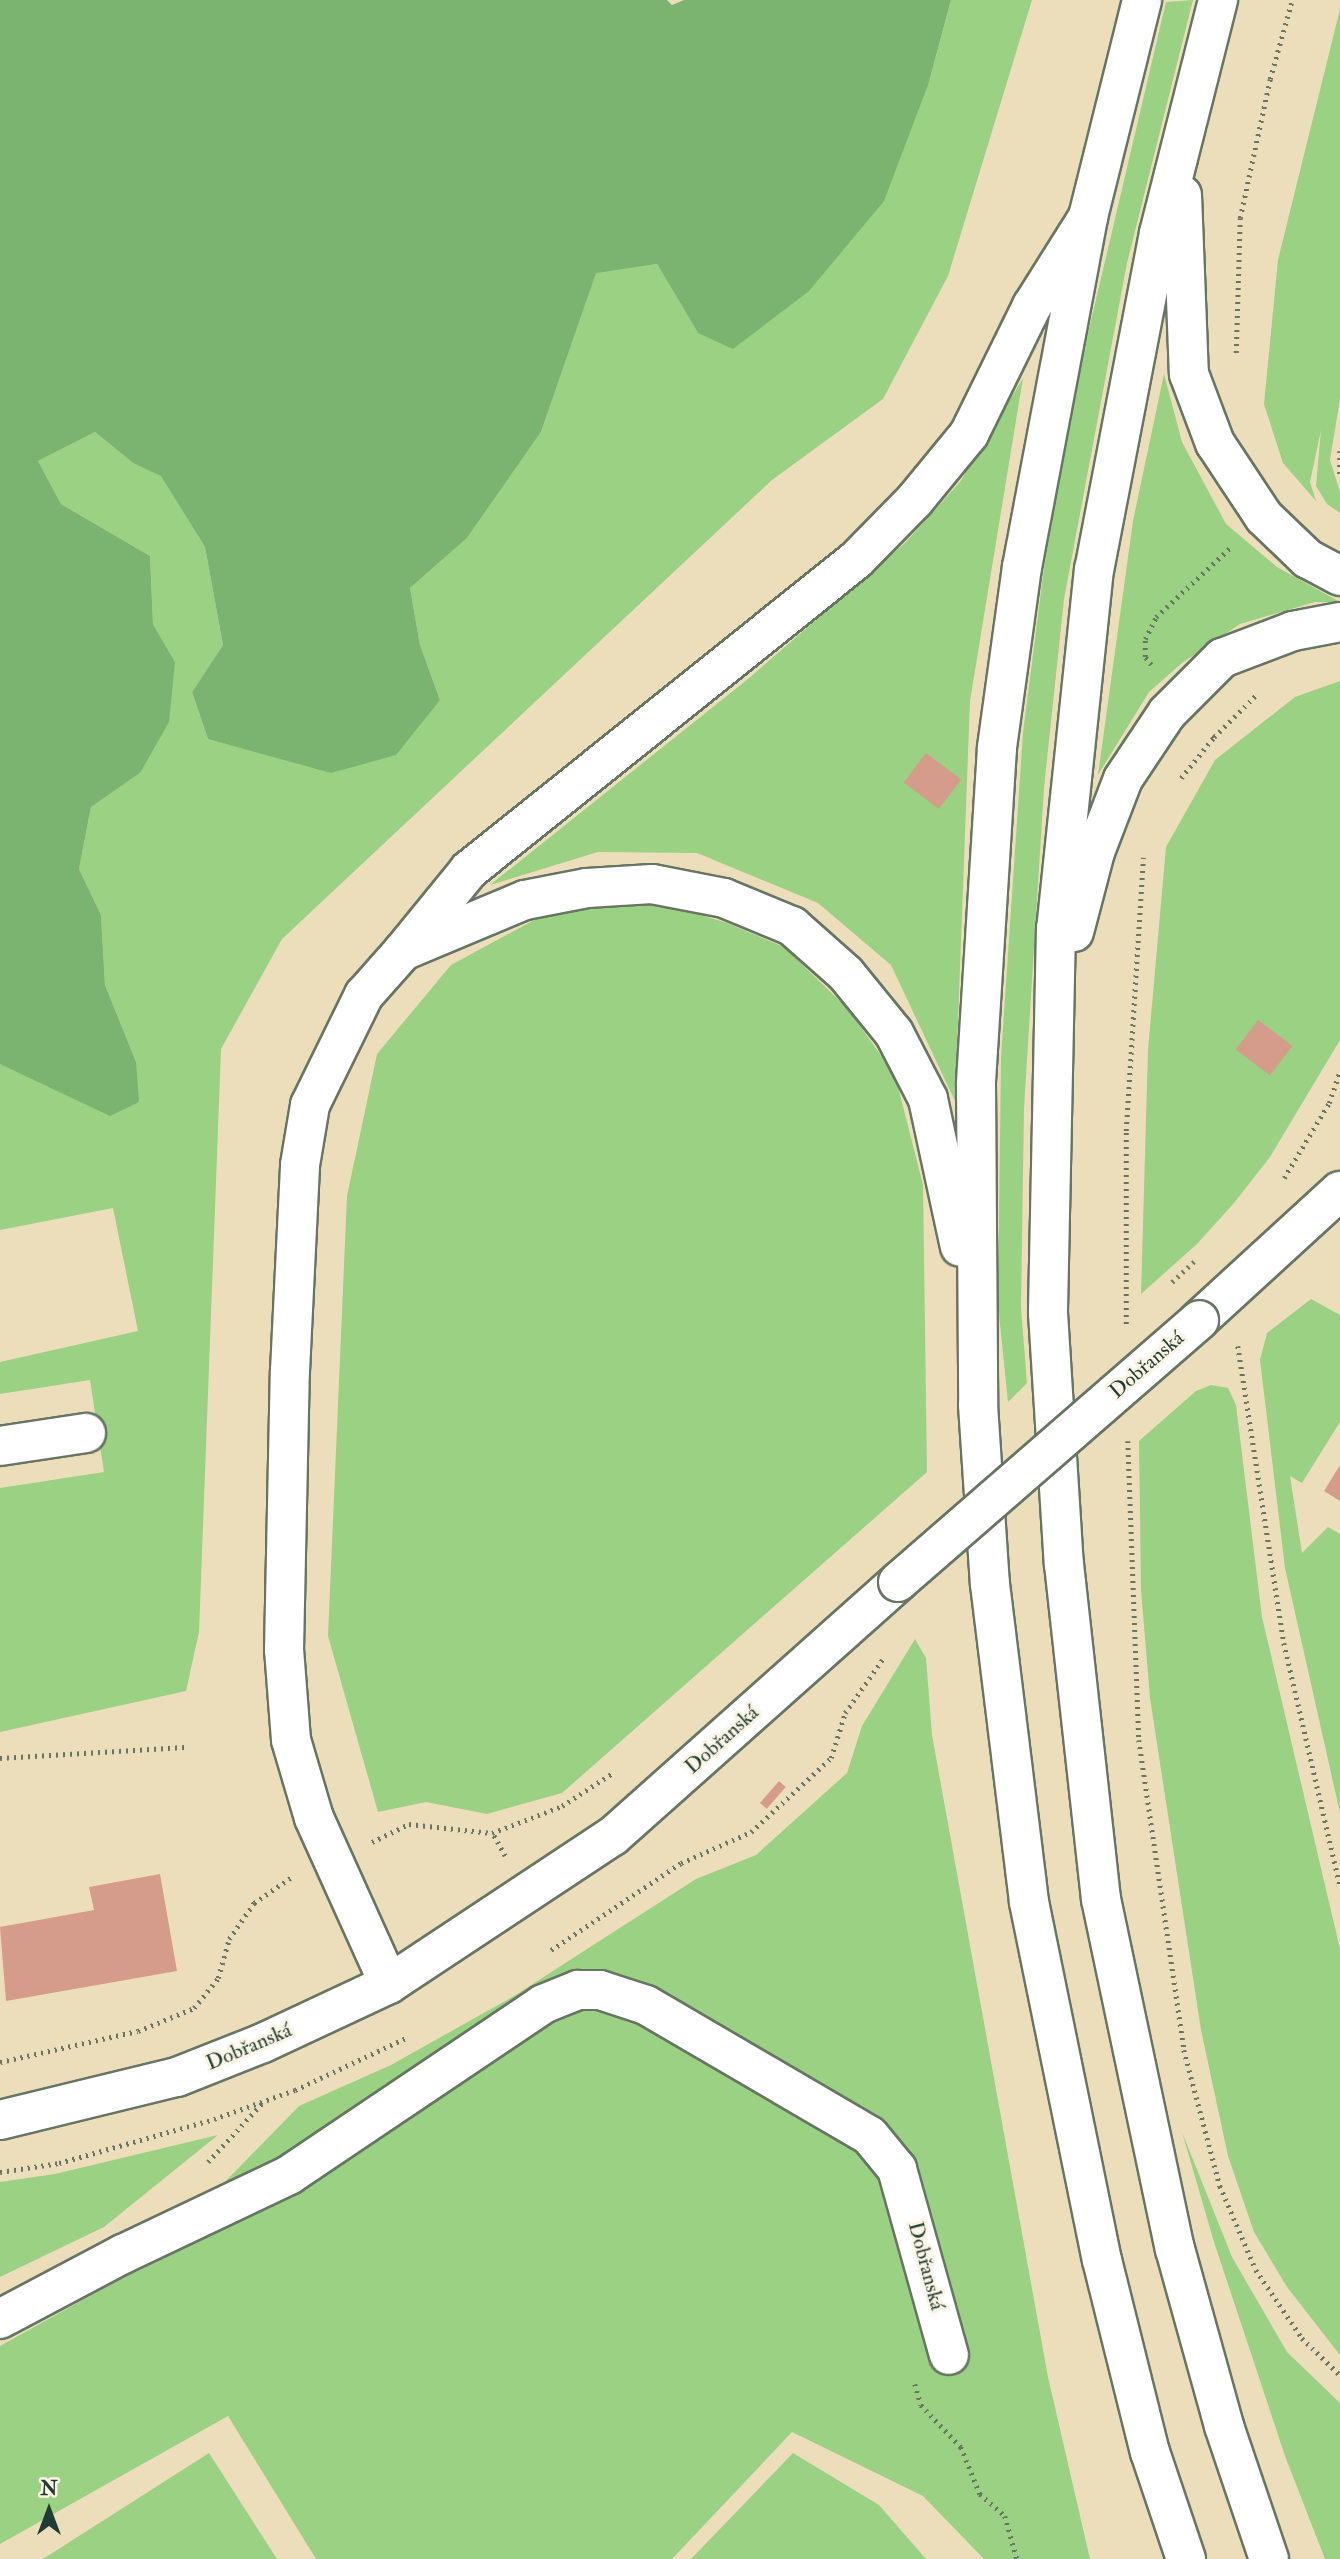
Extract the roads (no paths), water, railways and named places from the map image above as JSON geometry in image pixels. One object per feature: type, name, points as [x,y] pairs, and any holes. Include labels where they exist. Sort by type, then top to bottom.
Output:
[{"type":"main road","points":[[1142,0],[1088,217],[1022,567],[997,748],[976,1084],[976,1321],[990,1584],[1029,1902],[1102,2260],[1150,2452],[1186,2559]]},
{"type":"main road","points":[[1218,0],[1181,145],[1130,369],[1094,569],[1068,785],[1052,1015],[1048,1313],[1079,1726],[1101,1899],[1175,2249],[1224,2426],[1269,2559]]},
{"type":"main road","points":[[1181,145],[1189,374],[1215,443],[1264,517],[1308,559],[1340,576]]},
{"type":"main road","points":[[389,1984],[330,1859],[291,1740],[284,1650],[290,1371],[300,1165],[310,1105],[364,995],[469,870],[856,559],[914,500],[969,434],[1032,306],[1088,217]]},
{"type":"main road","points":[[1052,1015],[1095,852],[1123,779],[1178,701],[1222,658],[1293,631],[1340,622]]},
{"type":"main road","points":[[402,951],[525,900],[587,888],[652,884],[724,898],[792,926],[846,974],[878,1013],[928,1099],[976,1321]]},
{"type":"main road","name":"Dobřanská","points":[[0,2120],[177,2077],[263,2043],[389,1984],[613,1836],[898,1582],[1199,1320],[1340,1191]]},
{"type":"main road","points":[[0,1446],[86,1433]]},
{"type":"main road","name":"Dobřanská","points":[[0,2319],[123,2254],[289,2175],[542,2004],[578,1990],[600,1990],[646,2005],[870,2136],[897,2169],[949,2355]]}]
